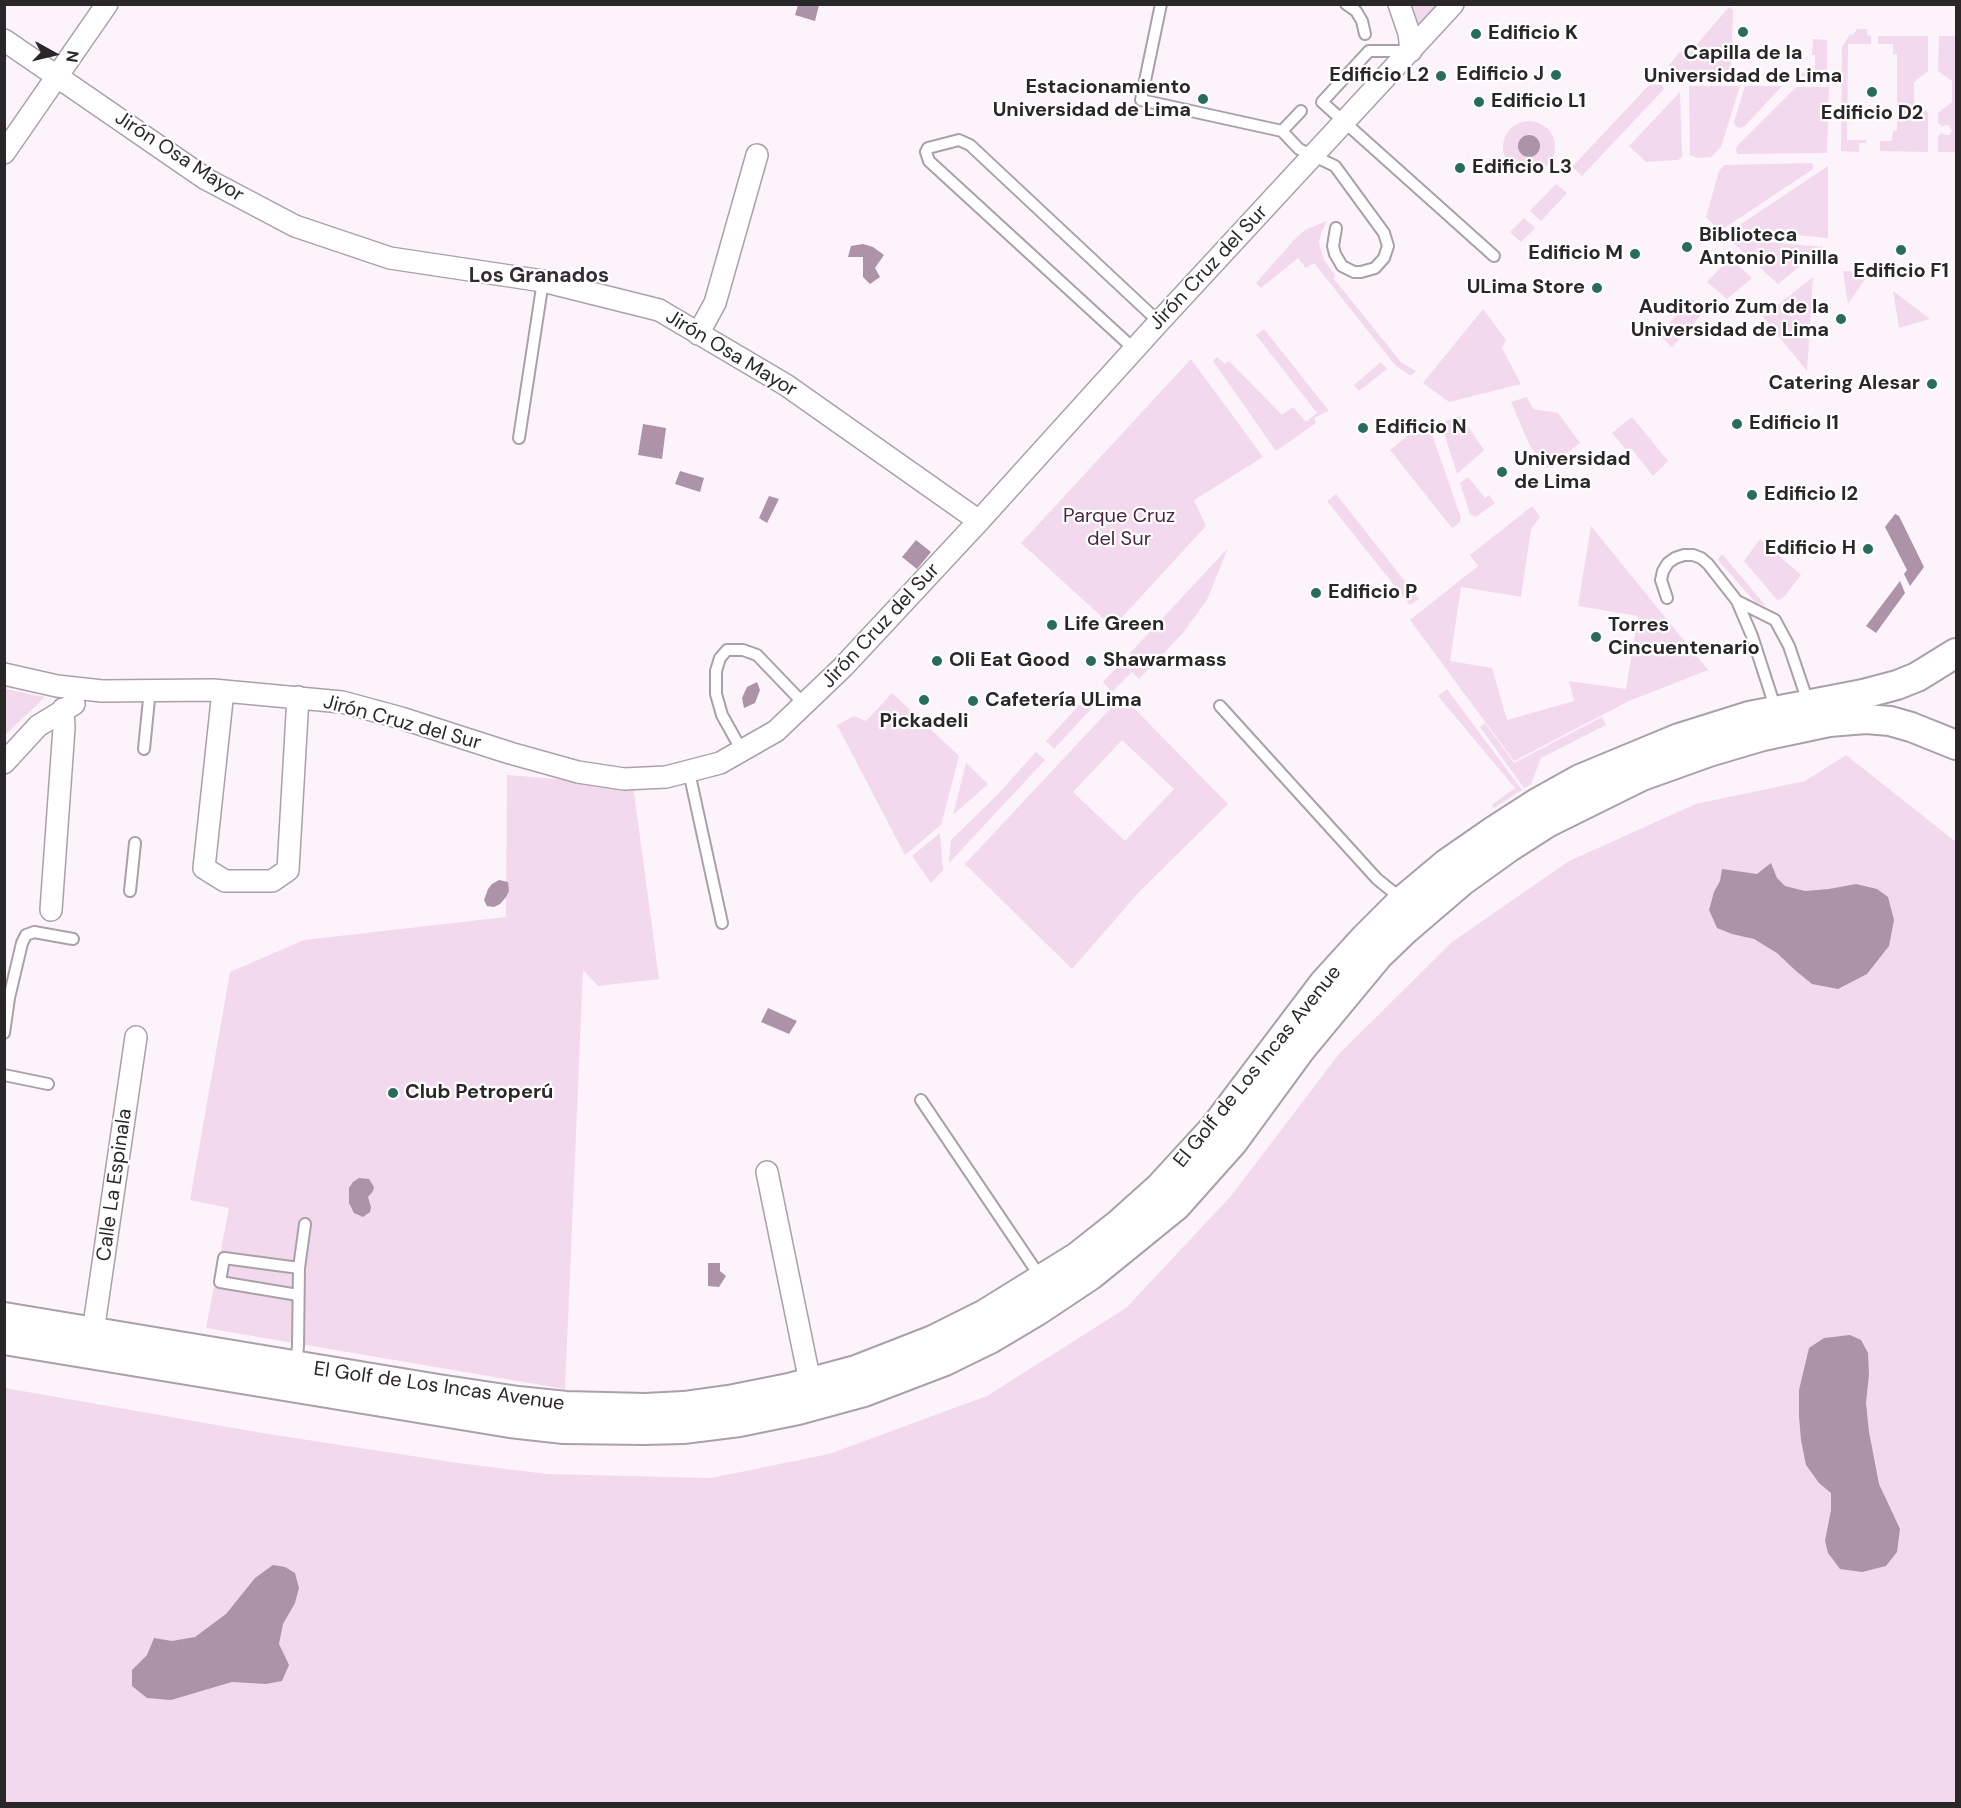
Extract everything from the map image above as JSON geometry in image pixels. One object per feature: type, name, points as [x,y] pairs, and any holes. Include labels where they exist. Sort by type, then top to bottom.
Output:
[{"type":"street","points":[[4,153],[107,4]]},
{"type":"street","points":[[1399,4],[1409,33],[1411,51]]},
{"type":"street","name":"Jirón Cruz del Sur","points":[[4,674],[57,686],[102,691],[150,689],[223,691],[342,702],[578,772],[624,779],[666,777],[720,763],[776,731],[843,667],[1453,4]]},
{"type":"street","name":"Jirón Osa Mayor","points":[[4,40],[206,179],[295,226],[390,258],[543,281],[659,310],[786,385],[979,521]]},
{"type":"street","points":[[698,334],[715,303],[757,155]]},
{"type":"street","name":"El Golf de Los Incas Avenue","points":[[4,1317],[296,1366],[518,1401],[566,1406],[645,1408],[684,1406],[734,1399],[856,1370],[933,1340],[985,1314],[1077,1257],[1120,1223],[1159,1188],[1215,1127],[1324,983],[1364,939],[1403,900],[1446,864],[1537,802],[1580,779],[1679,738],[1749,717],[1897,685],[1917,677],[1956,653]]},
{"type":"street","name":"Jirón Cruz del Sur","points":[[4,763],[38,726],[63,709],[102,691]]},
{"type":"street","points":[[223,691],[204,868],[225,881],[272,881],[288,870],[298,697]]},
{"type":"street","points":[[51,910],[64,728],[63,709]]},
{"type":"street","name":"El Golf de Los Incas Avenue","points":[[4,1340],[510,1423],[564,1429],[683,1429],[716,1425],[798,1410],[864,1392],[945,1361],[990,1339],[1037,1311],[1091,1275],[1176,1206],[1233,1142],[1301,1049],[1378,956],[1462,881],[1547,823],[1642,776],[1708,752],[1763,735],[1829,722],[1866,719],[1890,721],[1956,745]]},
{"type":"street","name":"Calle La Espinala","points":[[93,1332],[136,1037]]},
{"type":"street","points":[[767,1172],[810,1382]]},
{"type":"lane","points":[[1161,4],[1141,100],[1282,131],[1299,149],[1335,166],[1381,227],[1388,246],[1384,258],[1375,268],[1361,272],[1354,272],[1342,266],[1332,246],[1336,228]]},
{"type":"lane","points":[[1346,4],[1356,11],[1362,21],[1365,34]]},
{"type":"lane","points":[[1411,51],[1369,51],[1322,102],[1494,256]]},
{"type":"lane","points":[[1282,131],[1301,111]]},
{"type":"lane","points":[[1134,349],[929,161],[926,152],[928,148],[954,141],[965,141],[1159,322]]},
{"type":"lane","points":[[519,438],[543,281]]},
{"type":"lane","points":[[1667,598],[1661,580],[1668,563],[1684,555],[1693,555],[1708,564],[1737,601],[1765,671],[1776,711]]},
{"type":"lane","points":[[1737,601],[1775,620],[1789,646],[1809,705]]},
{"type":"lane","points":[[742,751],[722,715],[716,694],[716,671],[720,658],[728,650],[743,650],[757,655],[805,705]]},
{"type":"lane","points":[[144,749],[150,689]]},
{"type":"lane","points":[[1220,706],[1377,879],[1403,900]]},
{"type":"lane","points":[[689,772],[722,923]]},
{"type":"lane","points":[[130,891],[135,843]]},
{"type":"lane","points":[[4,1033],[7,998],[26,936],[34,932],[73,939]]},
{"type":"lane","points":[[4,1075],[48,1084]]},
{"type":"lane","points":[[921,1100],[1041,1278]]},
{"type":"lane","points":[[296,1366],[299,1268],[305,1224]]},
{"type":"lane","points":[[298,1295],[220,1281],[224,1258],[299,1268]]},
{"type":"green space","points":[[1410,5],[1441,5],[1421,25],[1417,25]]},
{"type":"green space","points":[[1729,7],[1733,10],[1731,74],[1682,73],[1669,65],[1680,52],[1687,54],[1691,51]]},
{"type":"green space","points":[[1857,29],[1867,29],[1867,35],[1871,36],[1871,44],[1848,44],[1847,140],[1866,140],[1866,143],[1859,143],[1859,152],[1841,151],[1842,47],[1850,34],[1853,35]]},
{"type":"green space","points":[[1878,36],[1928,36],[1928,71],[1914,82],[1914,103],[1928,112],[1928,152],[1880,151],[1880,141],[1892,141],[1893,131],[1897,130],[1897,54],[1893,54],[1893,44],[1878,44]]},
{"type":"green space","points":[[1939,36],[1956,36],[1956,152],[1938,152],[1938,136],[1942,133],[1949,135],[1952,131],[1949,125],[1942,126],[1938,123],[1938,113],[1952,102],[1952,81],[1938,71]]},
{"type":"green space","points":[[1813,39],[1827,40],[1827,70],[1820,76],[1799,76],[1799,73],[1815,73],[1815,55],[1812,55]]},
{"type":"green space","points":[[1649,85],[1662,85],[1664,89],[1582,176],[1572,167]]},
{"type":"green space","points":[[1689,86],[1740,86],[1721,147],[1711,157],[1697,158],[1690,155]]},
{"type":"green space","points":[[1745,86],[1782,86],[1744,127],[1738,128],[1734,122]]},
{"type":"green space","points":[[1796,87],[1829,87],[1827,153],[1738,154],[1737,146]]},
{"type":"green space","points":[[1680,92],[1682,157],[1678,160],[1646,162],[1629,146]]},
{"type":"green space","points":[[1524,121],[1534,121],[1548,128],[1555,147],[1548,166],[1534,173],[1524,173],[1514,169],[1507,162],[1503,152],[1503,142],[1507,132],[1514,125]]},
{"type":"green space","points":[[1811,163],[1813,169],[1720,231],[1706,217],[1719,171],[1724,165]]},
{"type":"green space","points":[[1828,166],[1828,238],[1741,228],[1741,224]]},
{"type":"green space","points":[[1556,184],[1567,193],[1541,221],[1530,211]]},
{"type":"green space","points":[[1524,218],[1535,228],[1521,242],[1510,232]]},
{"type":"green space","points":[[1327,221],[1319,243],[1324,260],[1335,275],[1334,279],[1401,362],[1416,371],[1412,375],[1395,365],[1314,263],[1306,268],[1298,258],[1261,288],[1256,283],[1305,230]]},
{"type":"green space","points":[[1728,238],[1823,247],[1778,284]]},
{"type":"green space","points":[[1730,258],[1752,278],[1727,299],[1707,282]]},
{"type":"green space","points":[[1843,271],[1870,272],[1848,304]]},
{"type":"green space","points":[[1813,277],[1807,371],[1763,317]]},
{"type":"green space","points":[[1893,291],[1930,319],[1899,328]]},
{"type":"green space","points":[[1692,299],[1705,311],[1672,347],[1659,334]]},
{"type":"green space","points":[[1483,309],[1506,340],[1502,348],[1521,384],[1449,402],[1423,383]]},
{"type":"green space","points":[[1264,329],[1329,411],[1314,418],[1316,423],[1276,451],[1213,361],[1217,357],[1225,364],[1229,361],[1282,415],[1293,407],[1306,422],[1317,413],[1256,335]]},
{"type":"green space","name":"Parque Cruz del Sur","points":[[1191,359],[1263,457],[1194,500],[1206,526],[1113,627],[1021,543]]},
{"type":"green space","points":[[1381,362],[1387,369],[1359,391],[1354,385]]},
{"type":"green space","points":[[1527,397],[1533,409],[1558,413],[1580,443],[1547,468],[1530,446],[1511,402]]},
{"type":"green space","points":[[1461,416],[1484,450],[1457,474],[1442,426],[1445,421]]},
{"type":"green space","points":[[1632,417],[1668,461],[1653,476],[1631,448],[1627,451],[1612,433]]},
{"type":"green space","points":[[1427,420],[1461,518],[1459,523],[1452,528],[1390,450]]},
{"type":"green space","points":[[1468,477],[1485,498],[1489,495],[1495,503],[1476,517],[1470,514],[1460,483]]},
{"type":"green space","points":[[1336,494],[1419,599],[1410,605],[1327,501]]},
{"type":"green space","points":[[1531,507],[1540,517],[1531,529],[1521,597],[1461,587],[1450,661],[1492,668],[1507,720],[1574,701],[1569,681],[1626,689],[1638,616],[1578,606],[1591,526],[1708,670],[1629,701],[1514,761],[1410,620],[1478,566],[1470,555]]},
{"type":"green space","points":[[1760,539],[1801,575],[1785,596],[1778,601],[1744,561]]},
{"type":"green space","points":[[1228,548],[1207,600],[1182,634],[1139,679],[1132,672],[1112,692],[1103,682]]},
{"type":"green space","points":[[1722,554],[1766,606],[1755,602],[1718,560]]},
{"type":"green space","points":[[4,689],[45,697],[5,735]]},
{"type":"green space","points":[[1447,689],[1522,790],[1494,808],[1492,805],[1515,788],[1438,696]]},
{"type":"green space","points":[[892,693],[959,756],[941,825],[905,855],[837,725],[854,716],[866,721]]},
{"type":"green space","points":[[1122,696],[1228,804],[1139,892],[1072,969],[965,864]],"holes":[[[1122,740],[1174,789],[1125,841],[1073,792]]]},
{"type":"green space","points":[[1086,698],[1094,706],[1054,749],[1046,741]]},
{"type":"green space","points":[[1602,717],[1606,725],[1541,758],[1531,784],[1524,788],[1480,727],[1485,723],[1514,763]]},
{"type":"green space","points":[[1036,752],[1045,760],[949,863],[951,840],[998,794]]},
{"type":"green space","points":[[1846,755],[1956,842],[1956,1803],[5,1803],[5,1388],[262,1433],[547,1474],[711,1478],[829,1454],[987,1396],[1126,1308],[1231,1196],[1339,1054],[1452,942],[1569,861],[1696,804],[1805,781]]},
{"type":"green space","points":[[966,763],[988,784],[953,815]]},
{"type":"green space","name":"Club Petroperú","points":[[507,775],[633,785],[659,979],[598,986],[583,970],[565,1389],[206,1328],[229,1208],[190,1200],[230,972],[304,940],[506,917]]},
{"type":"green space","points":[[940,833],[943,870],[931,883],[912,856]]},
{"type":"shaded area","points":[[798,5],[819,5],[815,21],[795,15]]},
{"type":"shaded area","points":[[1529,135],[1537,138],[1540,146],[1537,154],[1529,157],[1521,154],[1518,146],[1521,138]]},
{"type":"shaded area","points":[[863,244],[873,247],[884,255],[875,268],[880,277],[870,284],[863,277],[863,257],[848,257],[851,246]]},
{"type":"shaded area","points":[[643,424],[666,428],[662,459],[638,455]]},
{"type":"shaded area","points":[[680,471],[704,478],[700,492],[675,484]]},
{"type":"shaded area","points":[[769,496],[779,499],[767,523],[759,518]]},
{"type":"shaded area","points":[[1895,514],[1899,516],[1924,567],[1910,586],[1904,574],[1907,570],[1885,527]]},
{"type":"shaded area","points":[[916,540],[931,552],[917,569],[902,557]]},
{"type":"shaded area","points":[[1900,581],[1905,593],[1876,633],[1866,626]]},
{"type":"shaded area","points":[[757,682],[760,690],[755,703],[744,708],[742,698],[747,687]]},
{"type":"shaded area","points":[[1771,863],[1777,878],[1785,886],[1805,891],[1856,884],[1877,889],[1888,897],[1894,920],[1889,946],[1867,974],[1838,989],[1812,984],[1777,953],[1754,939],[1717,928],[1709,910],[1722,869],[1757,874]]},
{"type":"shaded area","points":[[499,880],[508,882],[509,891],[500,904],[494,907],[487,906],[484,900],[488,889]]},
{"type":"shaded area","points":[[768,1008],[797,1021],[789,1034],[761,1022]]},
{"type":"shaded area","points":[[359,1178],[369,1179],[374,1187],[368,1197],[370,1212],[363,1217],[354,1213],[349,1203],[349,1188]]},
{"type":"shaded area","points":[[708,1263],[720,1263],[720,1271],[726,1276],[719,1287],[708,1286]]},
{"type":"shaded area","points":[[1850,1335],[1861,1340],[1868,1353],[1869,1374],[1866,1403],[1869,1432],[1879,1484],[1900,1529],[1897,1552],[1886,1566],[1862,1572],[1840,1569],[1828,1553],[1825,1541],[1831,1510],[1831,1493],[1819,1483],[1806,1465],[1799,1416],[1799,1390],[1809,1348],[1824,1338]]},
{"type":"shaded area","points":[[273,1565],[285,1567],[295,1573],[299,1588],[295,1603],[283,1624],[279,1644],[289,1665],[282,1681],[266,1684],[232,1682],[171,1700],[147,1698],[132,1686],[132,1670],[147,1655],[154,1638],[172,1641],[195,1637],[226,1614],[255,1578]]},
{"type":"place","name":"Capilla de la Universidad de Lima","points":[[1743,32]]},
{"type":"place","name":"Edificio K","points":[[1476,34]]},
{"type":"place","name":"Edificio J","points":[[1556,75]]},
{"type":"place","name":"Edificio L2","points":[[1441,76]]},
{"type":"place","name":"Edificio D2","points":[[1872,92]]},
{"type":"place","name":"Estacionamiento Universidad de Lima","points":[[1203,99]]},
{"type":"place","name":"Edificio L1","points":[[1479,102]]},
{"type":"place","name":"Edificio L3","points":[[1460,168]]},
{"type":"place","name":"Biblioteca Antonio Pinilla","points":[[1687,247]]},
{"type":"place","name":"Edificio F1","points":[[1901,250]]},
{"type":"place","name":"Edificio M","points":[[1635,254]]},
{"type":"place","name":"ULima Store","points":[[1597,288]]},
{"type":"place","name":"Auditorio Zum de la Universidad de Lima","points":[[1841,319]]},
{"type":"place","name":"Catering Alesar","points":[[1932,384]]},
{"type":"place","name":"Edificio I1","points":[[1737,424]]},
{"type":"place","name":"Edificio N","points":[[1363,428]]},
{"type":"place","name":"Universidad de Lima","points":[[1502,472]]},
{"type":"place","name":"Edificio I2","points":[[1752,495]]},
{"type":"place","name":"Edificio H","points":[[1868,549]]},
{"type":"place","name":"Edificio P","points":[[1316,593]]},
{"type":"place","name":"Life Green","points":[[1052,625]]},
{"type":"place","name":"Torres Cincuentenario","points":[[1596,637]]},
{"type":"place","name":"Oli Eat Good","points":[[937,661]]},
{"type":"place","name":"Shawarmass","points":[[1091,661]]},
{"type":"place","name":"Pickadeli","points":[[924,700]]},
{"type":"place","name":"Cafetería ULima","points":[[973,701]]},
{"type":"place","name":"Club Petroperú","points":[[393,1093]]},
{"type":"district","name":"Los Granados","points":[[539,276]]}]
